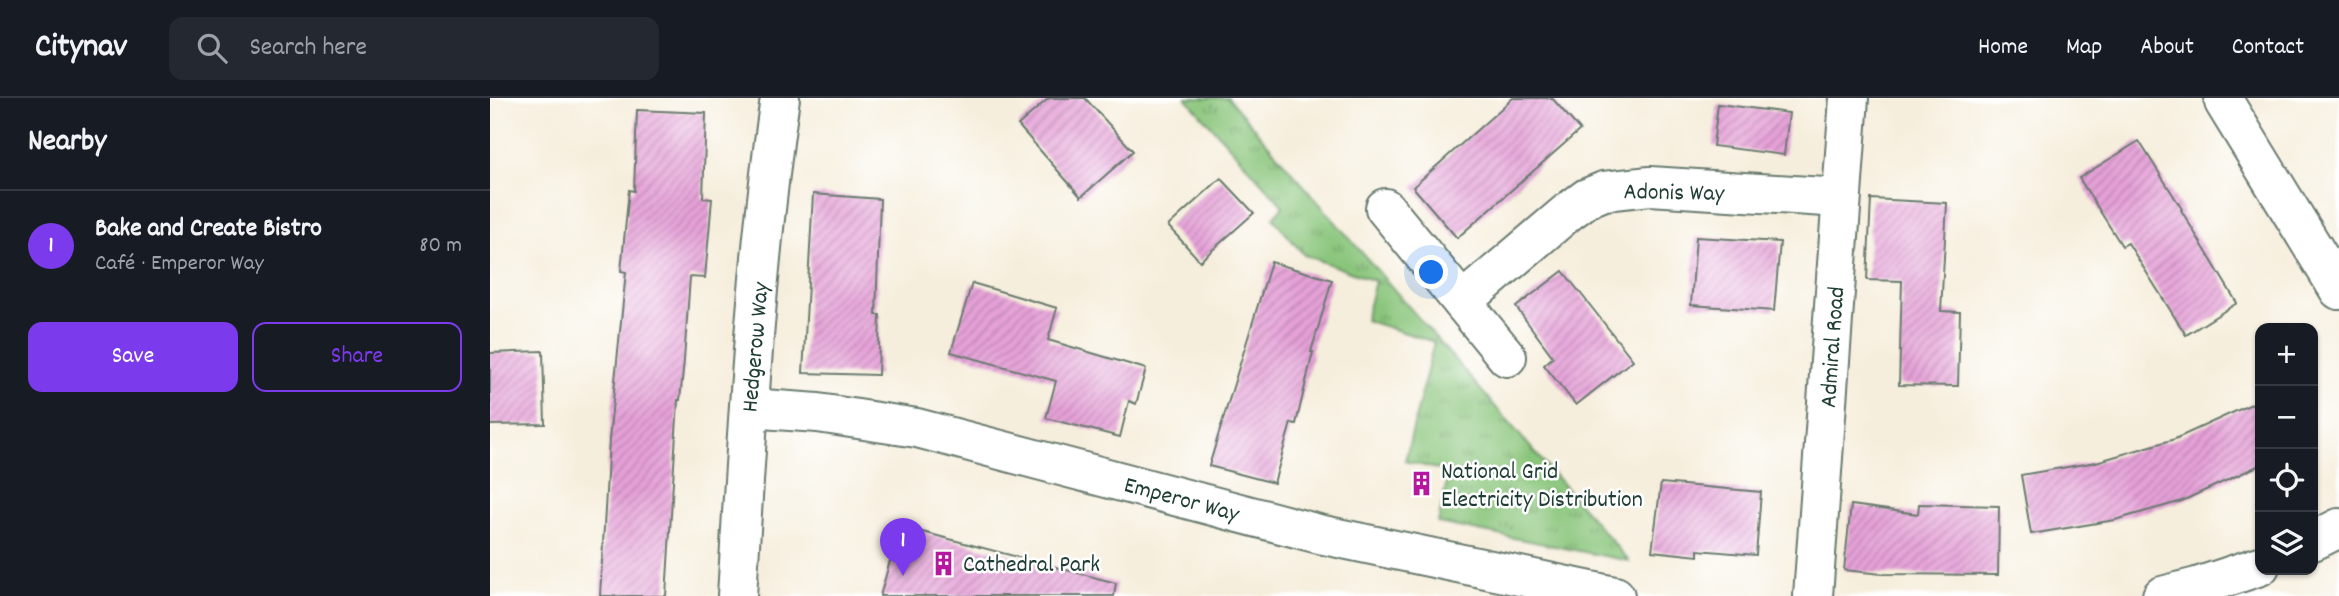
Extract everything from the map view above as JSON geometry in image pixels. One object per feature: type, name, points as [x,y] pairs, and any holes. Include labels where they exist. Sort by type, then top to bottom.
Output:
[{"type":"street","name":"Hedgerow Way","points":[[737,596],[767,190],[780,98]]},
{"type":"street","name":"Admiral Road","points":[[1813,596],[1849,98]]},
{"type":"street","points":[[2224,102],[2339,290]]},
{"type":"street","name":"Adonis Way","points":[[1462,302],[1568,212],[1587,198],[1604,191],[1650,186],[1841,198]]},
{"type":"street","points":[[1385,208],[1507,357]]},
{"type":"street","name":"Emperor Way","points":[[749,408],[818,413],[917,428],[1319,534],[1615,596]]},
{"type":"street","points":[[2318,538],[2339,528]]},
{"type":"street","points":[[2162,596],[2255,568]]},
{"type":"green space","points":[[1186,98],[1228,98],[1629,561],[1438,523],[1449,472],[1405,461],[1434,342],[1365,320],[1375,281],[1304,255],[1273,218],[1283,206]]},
{"type":"building","points":[[1049,98],[1085,98],[1133,151],[1081,197],[1018,125]]},
{"type":"building","points":[[1513,98],[1552,98],[1580,130],[1457,238],[1413,187]]},
{"type":"building","points":[[1718,104],[1789,113],[1784,155],[1713,146]]},
{"type":"building","points":[[637,110],[706,113],[703,198],[712,199],[705,278],[690,277],[678,400],[666,596],[600,596],[609,440],[626,272],[621,271],[629,190],[634,191]]},
{"type":"building","points":[[2139,141],[2237,303],[2186,335],[2128,243],[2122,246],[2079,178]]},
{"type":"building","points":[[1221,178],[1254,213],[1200,261],[1168,226]]},
{"type":"building","points":[[813,194],[880,199],[876,315],[880,315],[878,375],[803,373]]},
{"type":"building","points":[[1871,199],[1947,203],[1941,311],[1960,312],[1958,386],[1899,385],[1902,281],[1867,280]]},
{"type":"building","points":[[1696,237],[1780,242],[1774,311],[1691,305]]},
{"type":"building","points":[[1271,262],[1332,280],[1311,352],[1296,424],[1291,423],[1274,483],[1209,466]]},
{"type":"building","points":[[1563,271],[1633,360],[1576,405],[1544,365],[1553,357],[1516,307]]},
{"type":"building","points":[[972,283],[1057,308],[1048,340],[1146,369],[1136,404],[1129,401],[1120,437],[1046,418],[1056,381],[951,352]]},
{"type":"building","points":[[543,351],[545,424],[490,425],[490,353]]},
{"type":"building","points":[[2255,402],[2255,467],[2182,501],[2115,520],[2031,534],[2021,475],[2096,462],[2175,439]]},
{"type":"building","points":[[1661,483],[1761,492],[1756,555],[1698,550],[1698,556],[1652,551]]},
{"type":"building","points":[[1919,504],[1999,506],[1998,575],[1882,574],[1844,570],[1851,505],[1918,514]]},
{"type":"building","name":"Cathedral Park","points":[[900,526],[1116,583],[1114,596],[880,596]]},
{"type":"place","name":"National Grid Electricity Distribution","points":[[1421,484]]},
{"type":"place","name":"Cathedral Park","points":[[943,563]]},
{"type":"place","name":"Bake and Create Bistro","points":[[903,576]]}]
